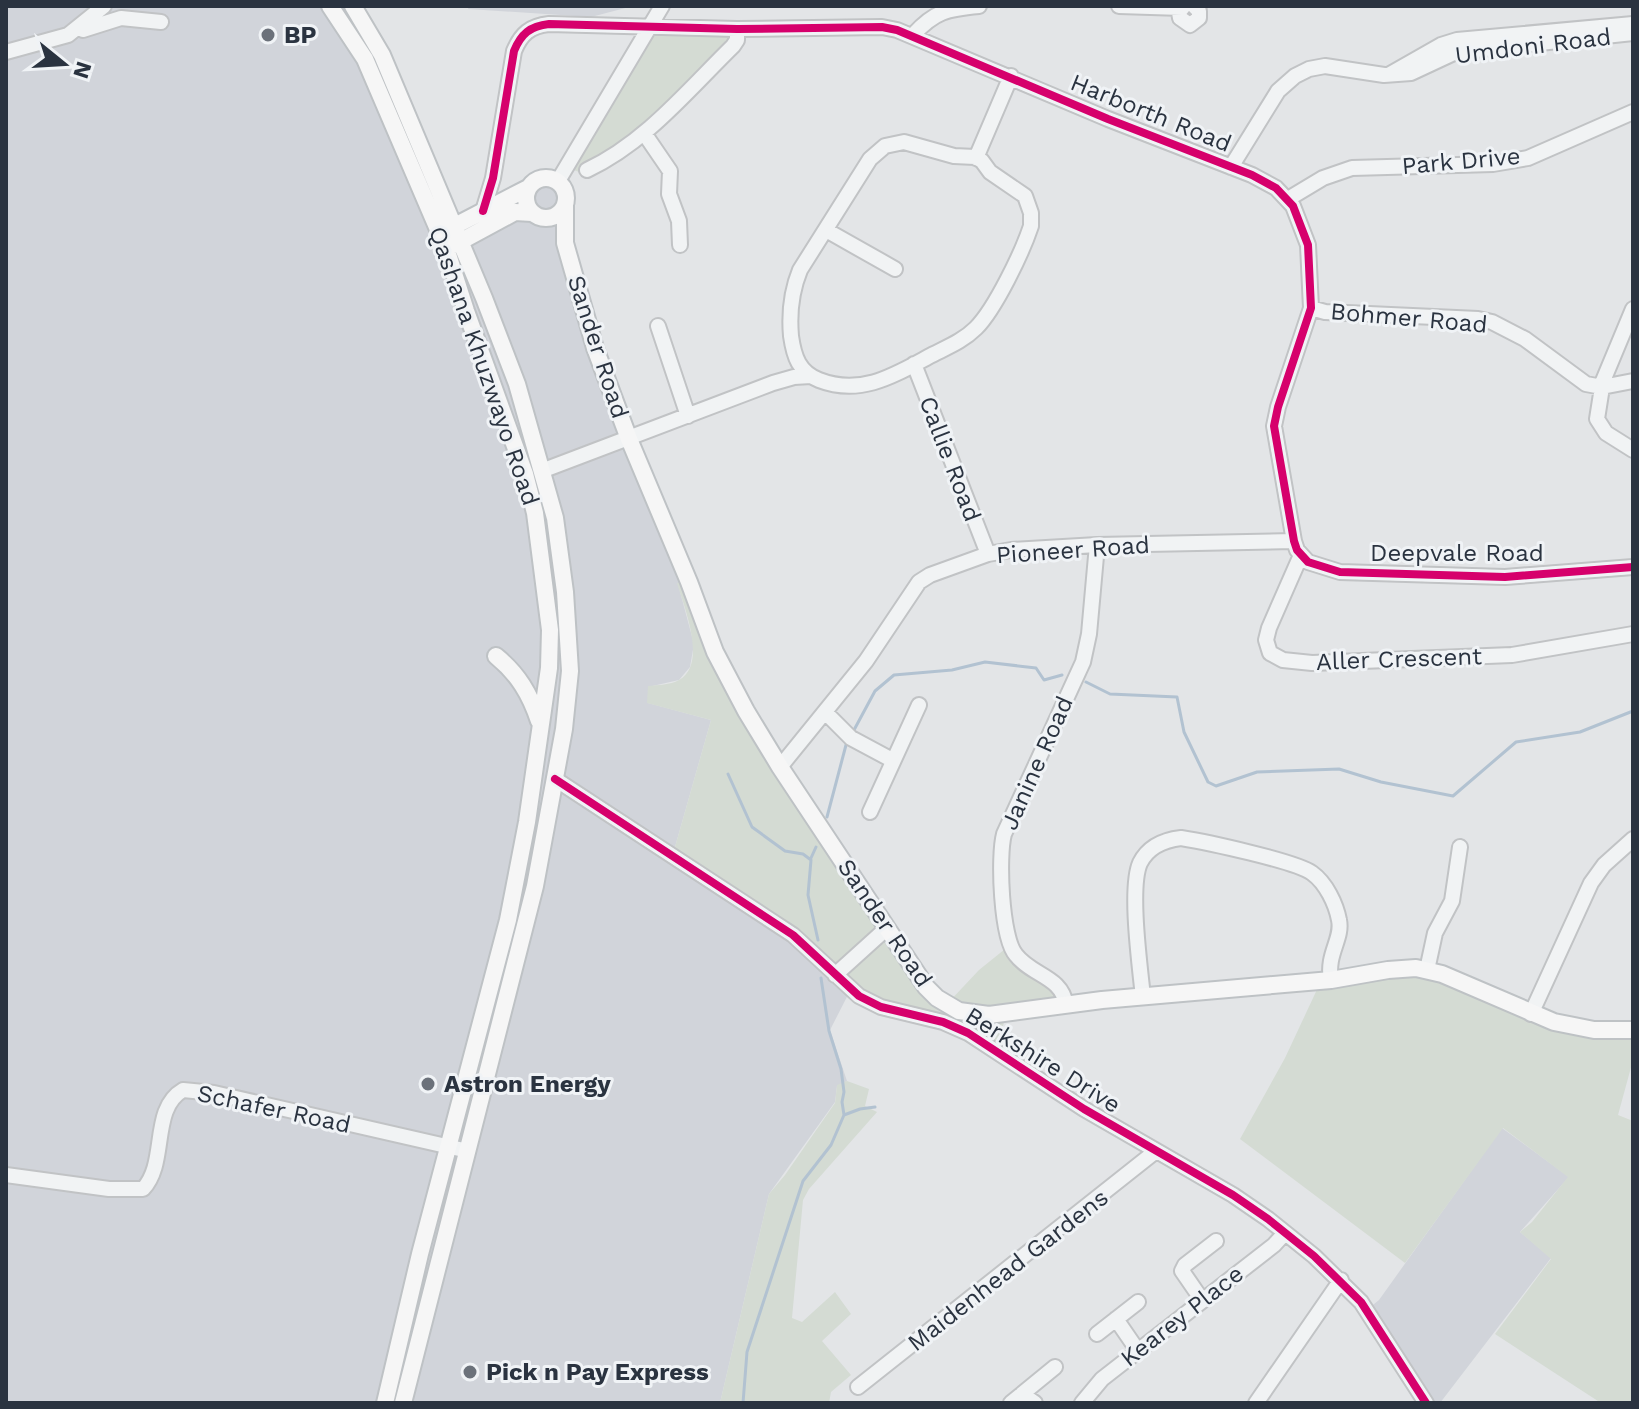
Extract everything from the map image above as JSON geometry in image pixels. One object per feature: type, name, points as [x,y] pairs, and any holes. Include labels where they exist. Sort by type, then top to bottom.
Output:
[{"type":"main road","name":"Qashana Khuzwayo Road","points":[[330,6],[365,59],[451,237],[517,384],[544,470],[560,556],[568,624],[570,671],[564,729],[535,886],[403,1403]]},
{"type":"main road","name":"Qashana Khuzwayo Road","points":[[353,6],[382,55],[451,237],[469,319],[525,474],[535,513],[550,630],[549,668],[541,726],[508,920],[385,1403]]},
{"type":"main road","points":[[451,237],[515,212],[538,216],[557,215],[565,205],[566,191],[558,181],[545,177],[532,182],[528,188],[526,201],[538,216]]},
{"type":"main road","points":[[451,237],[483,211],[528,188]]},
{"type":"main road","name":"Sander Road","points":[[565,205],[565,243],[595,348],[715,652],[780,767],[926,987],[937,998],[959,1011],[989,1015],[1331,980],[1388,970],[1427,970],[1531,1014],[1579,1028],[1633,1030]]},
{"type":"main road","name":"Sander Road","points":[[538,216],[553,226],[565,243]]},
{"type":"main road","points":[[496,656],[511,668],[522,683],[541,726]]},
{"type":"street","points":[[68,35],[104,6]]},
{"type":"street","points":[[558,181],[662,6]]},
{"type":"street","points":[[913,35],[928,19],[940,12],[979,6]]},
{"type":"street","points":[[1119,6],[1187,7]]},
{"type":"street","points":[[6,52],[121,18],[161,22]]},
{"type":"street","name":"Harborth Road","points":[[483,211],[493,178],[514,51],[522,35],[535,27],[549,24],[737,29],[882,27],[913,35],[1108,119],[1270,184],[1288,199],[1306,233],[1311,308],[1274,426],[1297,548]]},
{"type":"street","name":"Umdoni Road","points":[[1390,74],[1441,45],[1457,40],[1633,24]]},
{"type":"street","points":[[587,170],[617,155],[644,133],[733,46],[737,40],[737,29]]},
{"type":"street","name":"Umdoni Road","points":[[1231,167],[1278,91],[1309,69],[1325,66],[1390,74],[1411,73],[1456,52],[1633,33]]},
{"type":"street","points":[[976,158],[1011,76]]},
{"type":"street","name":"Park Drive","points":[[1288,199],[1323,178],[1352,168],[1493,164],[1528,158],[1633,112]]},
{"type":"street","points":[[644,133],[672,176],[669,194],[679,221],[680,245]]},
{"type":"street","points":[[910,143],[954,156],[976,158],[990,172],[1025,196],[1031,213],[1031,226],[1009,275],[978,326],[960,341],[886,379],[853,387],[830,384],[811,376],[802,370],[793,351],[790,322],[792,291],[800,270],[826,230],[870,159],[885,146],[910,143]]},
{"type":"street","points":[[826,230],[895,269]]},
{"type":"street","name":"Bohmer Road","points":[[1311,308],[1325,312],[1492,322],[1525,339],[1580,381],[1602,387]]},
{"type":"street","points":[[1633,309],[1602,387],[1597,419],[1614,439],[1633,450]]},
{"type":"street","points":[[658,326],[688,416]]},
{"type":"street","points":[[773,383],[783,373],[793,351]]},
{"type":"street","name":"Callie Road","points":[[914,364],[988,554]]},
{"type":"street","points":[[544,470],[773,383],[811,376]]},
{"type":"street","points":[[1602,387],[1633,381]]},
{"type":"street","points":[[1272,541],[1290,523]]},
{"type":"street","name":"Pioneer Road","points":[[780,767],[866,661],[919,582],[930,575],[988,554],[1097,545],[1272,541],[1297,548]]},
{"type":"street","name":"Janine Road","points":[[1066,1005],[1058,984],[1017,958],[1011,948],[1004,911],[1000,853],[1004,834],[1083,662],[1090,630],[1097,545]]},
{"type":"street","name":"Deepvale Road","points":[[1297,548],[1315,566],[1340,572],[1505,577],[1633,567]]},
{"type":"street","name":"Aller Crescent","points":[[1297,548],[1267,634],[1270,653],[1283,660],[1312,663],[1512,655],[1633,634]]},
{"type":"street","points":[[870,812],[919,705]]},
{"type":"street","points":[[825,712],[851,738],[892,760]]},
{"type":"street","name":"Berkshire Drive","points":[[555,779],[793,935],[859,996],[881,1007],[943,1022],[968,1033],[1054,1090],[1233,1195],[1341,1280],[1367,1310],[1426,1403]]},
{"type":"street","points":[[1143,997],[1136,881],[1139,865],[1159,843],[1181,838],[1300,867],[1319,879],[1340,923],[1329,960],[1331,980]]},
{"type":"street","points":[[1531,1014],[1591,883],[1604,865],[1633,839]]},
{"type":"street","points":[[1427,970],[1435,933],[1452,901],[1460,847]]},
{"type":"street","points":[[835,975],[887,928]]},
{"type":"street","name":"Schafer Road","points":[[6,1175],[109,1189],[143,1189],[152,1173],[169,1102],[183,1090],[214,1093],[468,1151]]},
{"type":"street","name":"Maidenhead Gardens","points":[[858,1387],[1156,1151]]},
{"type":"street","name":"Kearey Place","points":[[1085,1402],[1102,1379],[1274,1245],[1285,1233]]},
{"type":"street","points":[[1202,1300],[1182,1271],[1185,1265],[1216,1241]]},
{"type":"street","points":[[1256,1403],[1341,1280]]},
{"type":"street","points":[[1097,1334],[1138,1302]]},
{"type":"street","points":[[1116,1319],[1138,1351]]},
{"type":"street","points":[[1016,1398],[1055,1367]]},
{"type":"street","points":[[1016,1398],[1035,1403]]},
{"type":"shaded area","points":[[6,6],[352,6],[454,225],[566,167],[560,181],[566,244],[596,347],[690,581],[678,584],[694,644],[690,667],[679,680],[648,687],[648,703],[711,720],[673,854],[748,906],[851,989],[830,1030],[847,1081],[837,1086],[835,1102],[769,1194],[720,1403],[6,1403]]},
{"type":"shaded area","points":[[469,6],[633,6],[591,17],[468,9]]},
{"type":"shaded area","points":[[649,27],[738,36],[644,133],[587,170],[579,172],[566,167]]},
{"type":"shaded area","points":[[690,581],[727,675],[947,1004],[979,970],[1010,945],[1064,997],[1007,1013],[995,1051],[968,1034],[882,1007],[673,854],[711,720],[647,703],[648,686],[668,684],[688,672],[692,661],[692,634],[677,583]]},
{"type":"shaded area","points":[[1401,968],[1532,1013],[1633,1029],[1633,1060],[1618,1115],[1633,1121],[1633,1403],[1601,1403],[1495,1334],[1551,1259],[1520,1232],[1532,1222],[1568,1177],[1503,1128],[1405,1263],[1240,1139],[1285,1058],[1321,981]]},
{"type":"shaded area","points":[[847,1081],[869,1089],[865,1106],[877,1112],[809,1189],[803,1200],[792,1318],[802,1322],[835,1292],[851,1314],[822,1341],[851,1375],[831,1392],[829,1403],[720,1403],[769,1194],[835,1103],[837,1085]]},
{"type":"shaded area","points":[[1502,1128],[1569,1177],[1520,1232],[1551,1258],[1440,1403],[1427,1403],[1368,1309],[1379,1300]]},
{"type":"waterway","points":[[854,730],[875,691],[894,675],[952,670],[985,662],[1036,668],[1044,680],[1062,675]]},
{"type":"waterway","points":[[1086,682],[1110,694],[1177,697],[1184,732],[1208,782],[1216,786],[1257,772],[1339,769],[1381,782],[1453,796],[1516,742],[1580,732],[1633,711]]},
{"type":"waterway","points":[[827,817],[846,745]]},
{"type":"waterway","points":[[728,774],[752,827],[785,851],[803,854],[811,860],[808,895],[818,940]]},
{"type":"waterway","points":[[811,858],[816,847]]},
{"type":"waterway","points":[[821,978],[829,1031],[841,1069],[844,1115]]},
{"type":"waterway","points":[[743,1403],[747,1352],[803,1181],[831,1145],[844,1115],[875,1107]]},
{"type":"cycle path","points":[[483,211],[493,178],[514,51],[531,29],[549,24],[737,29],[882,27],[897,30],[1108,119],[1252,175],[1276,188],[1293,206],[1308,245],[1311,308],[1274,426],[1294,541],[1297,550],[1308,562],[1340,572],[1505,577],[1633,567]]},
{"type":"cycle path","points":[[555,779],[793,935],[859,996],[881,1007],[943,1022],[968,1033],[1084,1109],[1233,1195],[1268,1219],[1314,1256],[1361,1302],[1426,1403]]},
{"type":"place","name":"BP","points":[[268,35]]},
{"type":"place","name":"Astron Energy","points":[[428,1084]]},
{"type":"place","name":"Pick n Pay Express","points":[[470,1372]]}]
